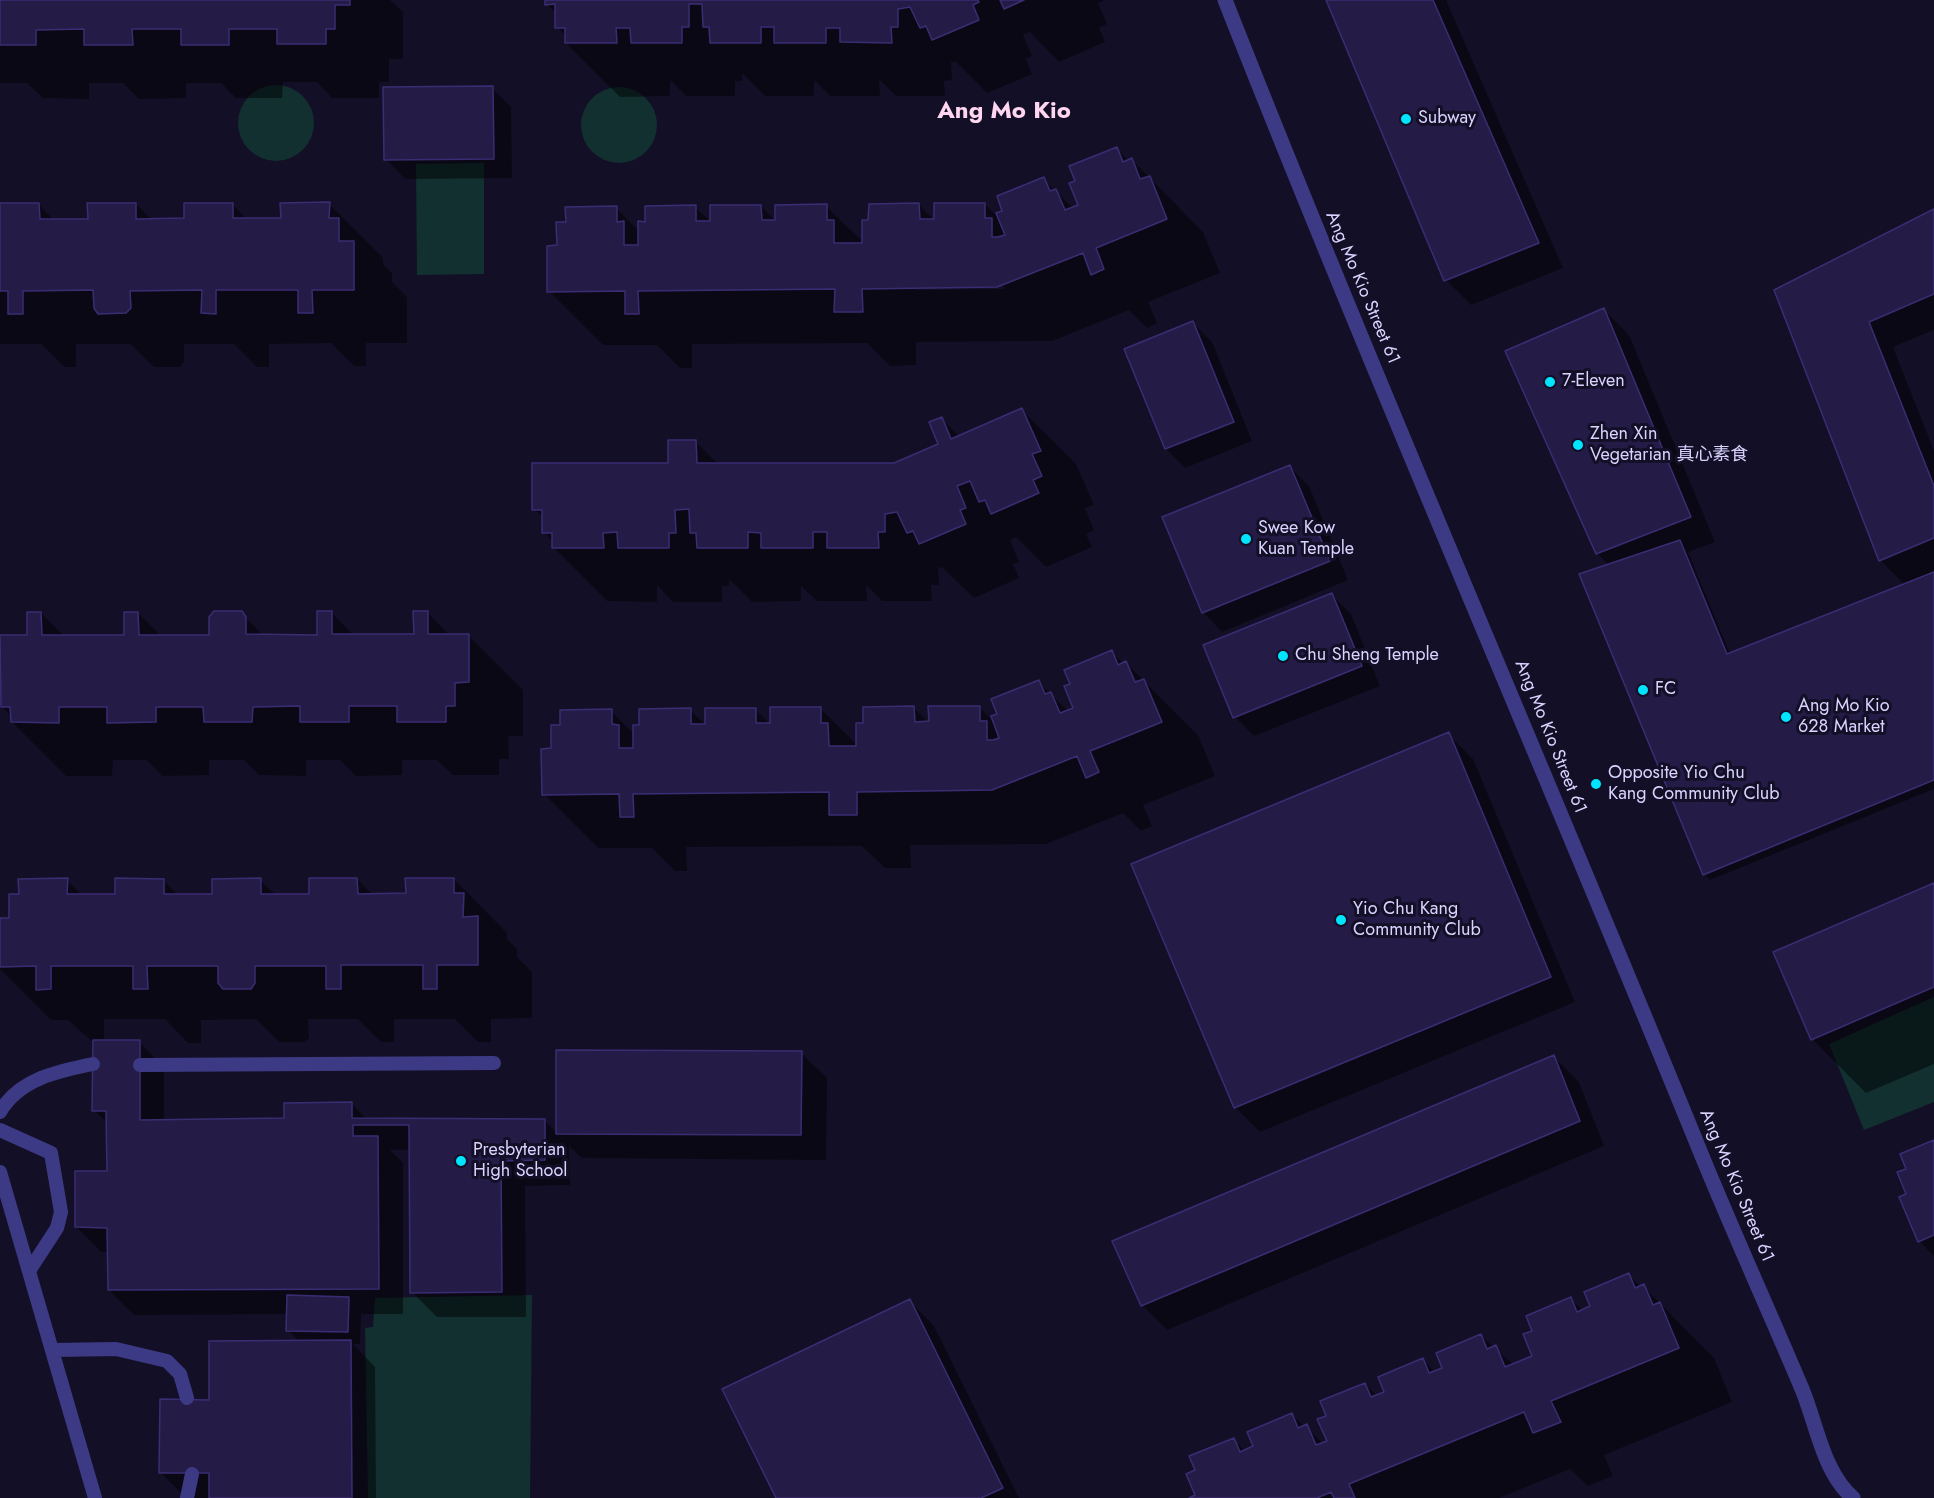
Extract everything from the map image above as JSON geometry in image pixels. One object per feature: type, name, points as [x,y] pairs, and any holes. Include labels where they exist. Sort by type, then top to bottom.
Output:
[{"type":"street","name":"Ang Mo Kio Street 61","points":[[1225,0],[1305,203],[1605,919],[1726,1217],[1804,1394],[1840,1493],[1853,1498]]},
{"type":"lane","points":[[140,1065],[494,1062]]},
{"type":"lane","points":[[0,1112],[31,1082],[57,1071],[93,1064]]},
{"type":"lane","points":[[0,1130],[51,1153],[60,1212],[57,1228],[29,1271]]},
{"type":"lane","points":[[0,1172],[94,1498]]},
{"type":"lane","points":[[53,1350],[116,1349],[167,1361],[180,1374],[187,1398]]},
{"type":"lane","points":[[187,1498],[192,1474]]},
{"type":"green space","points":[[276,85],[291,88],[303,96],[311,108],[314,123],[311,138],[303,150],[291,158],[276,161],[261,158],[249,150],[241,138],[238,123],[241,108],[249,96],[261,88]]},
{"type":"green space","points":[[619,87],[634,90],[646,98],[654,110],[657,125],[654,140],[646,152],[634,160],[619,163],[604,160],[592,152],[584,140],[581,125],[584,110],[592,98],[604,90]]},
{"type":"green space","points":[[484,163],[484,274],[417,275],[416,164]]},
{"type":"green space","points":[[1934,997],[1934,1102],[1864,1130],[1829,1044]]},
{"type":"green space","points":[[532,1295],[530,1498],[368,1498],[365,1328],[373,1327],[375,1298]]},
{"type":"building","points":[[0,0],[350,0],[350,5],[335,5],[335,29],[326,29],[326,44],[277,44],[277,29],[229,29],[229,45],[181,45],[181,29],[132,29],[133,45],[84,45],[84,29],[36,30],[36,45],[0,45]]},
{"type":"building","points":[[545,0],[978,0],[979,2],[973,5],[979,20],[932,40],[926,26],[920,28],[910,7],[898,9],[898,27],[891,27],[892,43],[840,42],[840,28],[826,28],[826,43],[774,43],[774,27],[761,27],[761,43],[710,43],[709,27],[703,27],[702,4],[689,4],[689,27],[682,27],[682,43],[631,43],[630,28],[616,28],[617,43],[565,43],[565,28],[555,28],[555,4],[545,5]]},
{"type":"building","points":[[1000,0],[1024,0],[1004,9]]},
{"type":"building","points":[[1326,0],[1433,0],[1539,243],[1444,281]]},
{"type":"building","points":[[493,86],[494,159],[384,160],[383,87]]},
{"type":"building","points":[[1117,147],[1123,162],[1132,158],[1140,179],[1150,176],[1167,219],[1096,248],[1104,269],[1091,275],[1083,253],[997,287],[862,289],[863,312],[834,312],[835,289],[638,291],[639,314],[625,314],[625,291],[547,292],[547,246],[557,245],[556,222],[566,222],[565,207],[617,206],[617,222],[624,221],[624,245],[638,245],[638,221],[645,222],[645,206],[696,205],[696,221],[710,221],[710,205],[761,205],[762,220],[775,220],[775,205],[827,204],[827,220],[834,220],[834,243],[862,243],[862,220],[868,220],[869,204],[919,203],[920,219],[934,219],[934,203],[985,203],[985,218],[992,218],[992,237],[998,237],[1005,235],[996,213],[1002,211],[997,196],[1044,177],[1050,191],[1056,189],[1065,210],[1078,205],[1069,183],[1075,181],[1069,166]]},
{"type":"building","points":[[330,202],[329,218],[339,218],[339,241],[354,241],[354,290],[312,290],[313,313],[298,313],[298,290],[216,290],[216,314],[201,313],[202,290],[130,291],[131,308],[126,313],[98,314],[94,308],[93,290],[23,291],[23,314],[8,314],[8,291],[0,291],[0,203],[39,203],[40,219],[88,219],[87,203],[136,203],[136,219],[184,218],[184,203],[233,203],[233,218],[281,218],[280,203]]},
{"type":"building","points":[[1934,209],[1934,294],[1869,322],[1934,486],[1934,538],[1879,561],[1774,290]]},
{"type":"building","points":[[1604,308],[1691,517],[1596,554],[1505,351]]},
{"type":"building","points":[[1193,321],[1234,422],[1165,449],[1124,349]]},
{"type":"building","points":[[1022,408],[1041,451],[1032,454],[1042,476],[1033,480],[1039,493],[991,514],[985,500],[979,502],[970,481],[957,486],[966,508],[960,510],[966,524],[919,544],[913,531],[907,533],[897,512],[885,514],[885,532],[878,532],[879,548],[827,548],[827,532],[813,532],[813,548],[761,548],[761,533],[748,532],[748,548],[697,548],[696,533],[690,533],[689,509],[675,510],[676,533],[669,533],[669,548],[618,548],[617,532],[603,533],[604,548],[552,548],[552,533],[542,533],[542,510],[532,510],[532,463],[668,463],[668,440],[696,440],[697,463],[894,463],[938,444],[929,422],[942,417],[951,439]]},
{"type":"building","name":"Swee Kow Kuan Temple","points":[[1290,465],[1330,561],[1202,613],[1162,517]]},
{"type":"building","name":"Ang Mo Kio 628 Market","points":[[1680,540],[1727,654],[1934,572],[1934,780],[1703,875],[1579,574]]},
{"type":"building","name":"Chu Sheng Temple","points":[[1332,593],[1362,666],[1233,718],[1203,645]]},
{"type":"building","points":[[214,611],[242,611],[246,617],[246,634],[317,635],[317,611],[332,611],[332,634],[414,634],[413,611],[428,611],[428,634],[469,634],[469,682],[455,683],[455,706],[446,706],[446,722],[397,722],[397,706],[349,706],[349,722],[300,722],[300,706],[253,707],[252,722],[204,722],[203,707],[156,707],[156,722],[107,723],[107,707],[59,707],[59,723],[11,722],[10,707],[1,707],[0,635],[27,635],[27,612],[41,612],[42,635],[124,635],[124,612],[138,612],[139,635],[209,635],[209,617]]},
{"type":"building","points":[[1112,650],[1118,665],[1126,661],[1135,682],[1144,679],[1162,722],[1090,751],[1099,772],[1086,778],[1077,756],[992,790],[857,792],[857,815],[829,815],[829,792],[633,794],[634,817],[620,817],[619,794],[542,795],[541,749],[551,748],[551,725],[560,725],[560,710],[612,709],[612,724],[619,725],[619,748],[633,748],[633,725],[639,725],[639,709],[691,708],[691,724],[705,724],[705,708],[756,708],[756,723],[770,723],[770,707],[821,707],[821,723],[828,723],[829,746],[856,746],[856,723],[863,723],[863,707],[914,706],[915,722],[929,721],[928,706],[980,706],[980,721],[987,721],[987,740],[993,740],[999,738],[991,716],[997,714],[991,699],[1039,680],[1045,694],[1051,692],[1060,713],[1073,708],[1064,686],[1070,684],[1064,670]]},
{"type":"building","name":"Yio Chu Kang Community Club","points":[[1449,732],[1551,977],[1234,1108],[1131,864]]},
{"type":"building","points":[[68,878],[67,894],[115,894],[115,878],[164,879],[164,894],[212,894],[212,879],[261,878],[261,894],[309,894],[309,878],[357,878],[358,894],[406,893],[405,878],[454,878],[454,893],[464,893],[463,917],[478,916],[478,965],[437,965],[437,989],[423,989],[423,965],[341,965],[341,989],[326,989],[326,966],[255,966],[255,983],[251,989],[223,989],[218,983],[218,966],[147,966],[148,989],[133,989],[133,966],[51,966],[51,989],[36,990],[36,966],[0,967],[0,918],[9,918],[9,894],[19,894],[18,879]]},
{"type":"building","points":[[1934,883],[1934,987],[1811,1040],[1773,952]]},
{"type":"building","points":[[93,1040],[140,1040],[140,1120],[284,1118],[284,1103],[352,1102],[352,1118],[545,1119],[545,1160],[501,1161],[502,1292],[410,1293],[409,1125],[353,1125],[353,1136],[378,1136],[379,1289],[108,1290],[107,1228],[75,1227],[75,1171],[107,1171],[106,1111],[92,1111]]},
{"type":"building","points":[[556,1050],[802,1051],[801,1135],[556,1134]]},
{"type":"building","points":[[1554,1055],[1580,1121],[1141,1306],[1112,1241]]},
{"type":"building","points":[[1934,1140],[1934,1235],[1918,1242],[1899,1197],[1906,1194],[1897,1172],[1906,1169],[1900,1154]]},
{"type":"building","points":[[1629,1273],[1635,1288],[1644,1284],[1653,1305],[1660,1302],[1679,1348],[1551,1401],[1561,1422],[1533,1433],[1524,1412],[1349,1484],[1355,1498],[1334,1498],[1331,1492],[1317,1498],[1189,1498],[1195,1495],[1186,1474],[1195,1470],[1189,1456],[1234,1438],[1240,1452],[1253,1446],[1247,1432],[1292,1413],[1298,1428],[1307,1424],[1316,1445],[1327,1441],[1317,1419],[1326,1416],[1320,1401],[1365,1383],[1371,1397],[1384,1392],[1378,1377],[1423,1358],[1429,1373],[1442,1368],[1436,1353],[1481,1334],[1487,1349],[1496,1345],[1505,1367],[1532,1356],[1523,1334],[1532,1331],[1526,1316],[1571,1297],[1577,1312],[1590,1306],[1584,1292]]},
{"type":"building","points":[[287,1295],[349,1297],[348,1332],[286,1331]]},
{"type":"building","points":[[910,1299],[1003,1488],[981,1498],[776,1498],[722,1389]]},
{"type":"building","points":[[351,1340],[352,1498],[209,1498],[209,1473],[159,1473],[160,1399],[209,1400],[209,1341]]},
{"type":"place","name":"Subway","points":[[1406,119]]},
{"type":"place","name":"7-Eleven","points":[[1550,382]]},
{"type":"place","name":"Zhen Xin Vegetarian 真心素食","points":[[1578,445]]},
{"type":"place","name":"Swee Kow Kuan Temple","points":[[1246,539]]},
{"type":"place","name":"Chu Sheng Temple","points":[[1283,656]]},
{"type":"place","name":"FC","points":[[1643,690]]},
{"type":"place","name":"Ang Mo Kio 628 Market","points":[[1786,717]]},
{"type":"place","name":"Opposite Yio Chu Kang Community Club","points":[[1596,784]]},
{"type":"place","name":"Yio Chu Kang Community Club","points":[[1341,920]]},
{"type":"place","name":"Presbyterian High School","points":[[461,1161]]},
{"type":"district","name":"Ang Mo Kio","points":[[1004,112]]}]
